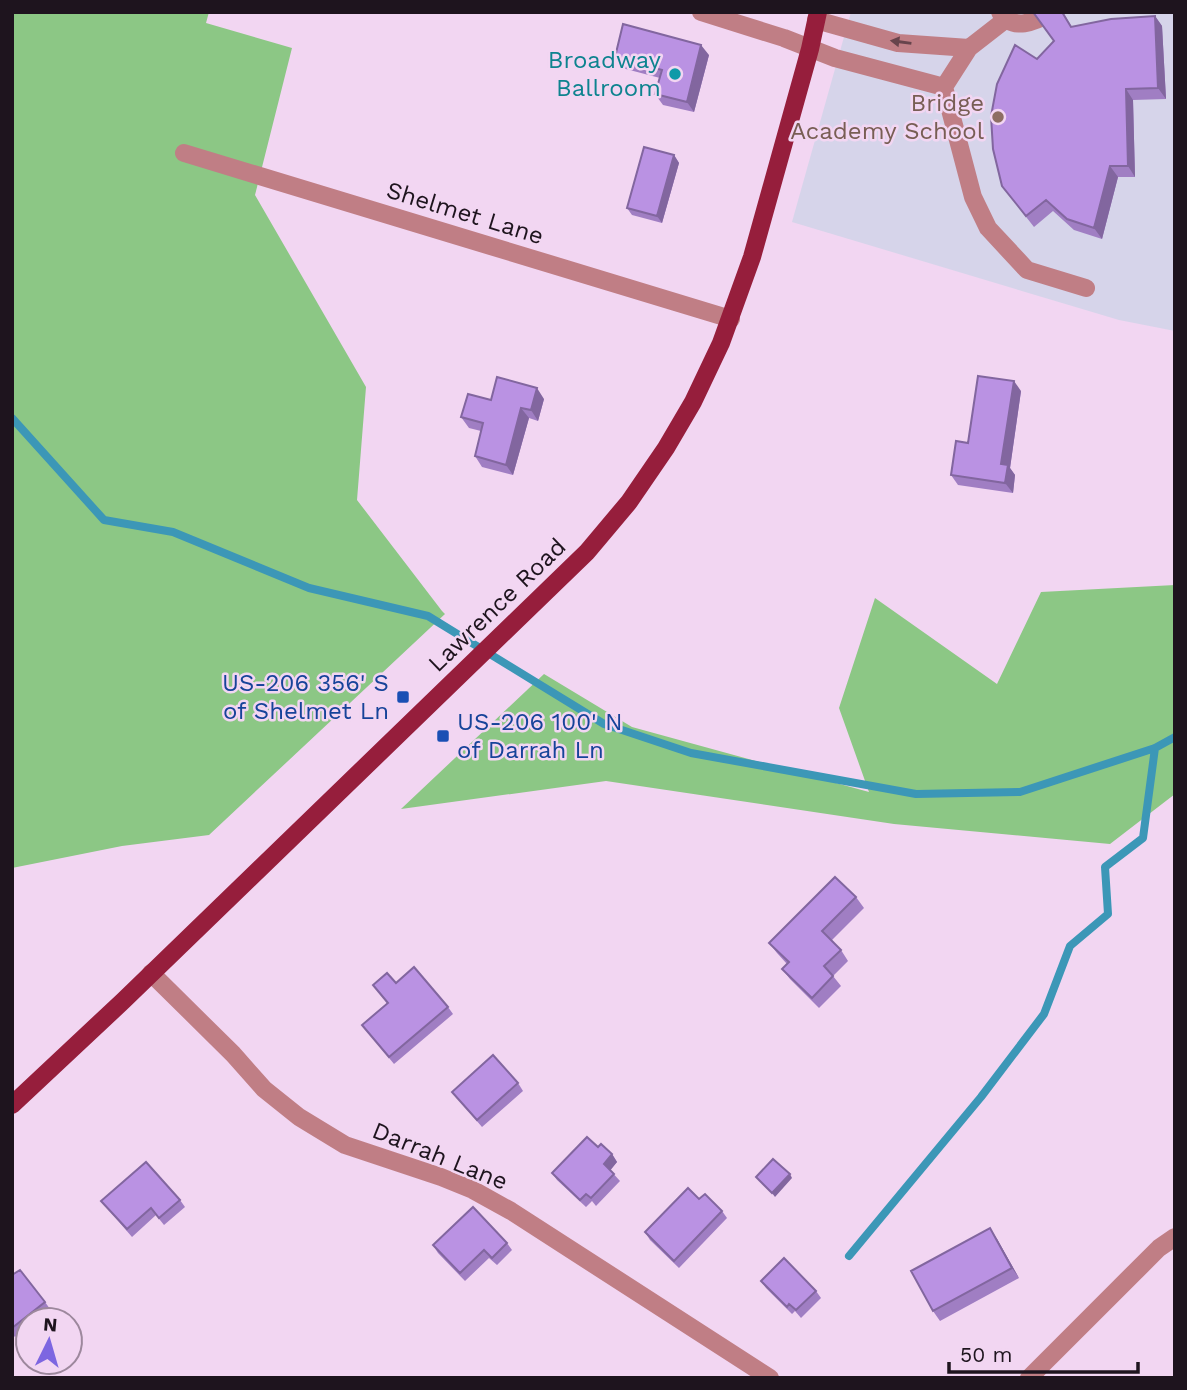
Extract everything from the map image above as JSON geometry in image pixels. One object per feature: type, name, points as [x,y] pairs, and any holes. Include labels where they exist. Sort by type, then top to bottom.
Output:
[{"type":"main road","name":"Lawrence Road","points":[[12,1105],[587,552],[629,502],[693,402],[731,319],[752,257],[817,16]]},
{"type":"street","points":[[701,12],[785,38],[835,58],[944,87]]},
{"type":"street","points":[[1052,12],[1027,24],[1015,24],[1002,16],[969,48],[944,87],[973,197],[988,228],[1027,270],[1086,288]]},
{"type":"street","points":[[817,16],[898,43],[969,48]]},
{"type":"street","name":"Shelmet Lane","points":[[184,153],[731,319]]},
{"type":"street","name":"Darrah Lane","points":[[152,973],[264,1089],[299,1117],[345,1145],[441,1177],[473,1190],[511,1211],[770,1378]]},
{"type":"street","points":[[1029,1378],[1159,1248],[1175,1237]]},
{"type":"shaded area","name":"Bridge Academy School","points":[[851,12],[1175,12],[1175,331],[1119,320],[792,222]]},
{"type":"green space","points":[[12,12],[209,12],[206,23],[292,48],[255,195],[366,387],[357,500],[445,614],[209,835],[122,846],[12,868]]},
{"type":"green space","points":[[1175,585],[1175,794],[1110,844],[894,824],[606,781],[401,809],[544,674],[632,727],[869,792],[839,708],[875,598],[997,684],[1041,592]]},
{"type":"building","points":[[1033,12],[1062,12],[1071,27],[1111,19],[1155,16],[1158,88],[1126,89],[1128,166],[1110,166],[1094,228],[1067,219],[1046,200],[1026,216],[1002,186],[993,149],[991,116],[997,84],[1015,45],[1037,59],[1054,41]]},
{"type":"building","name":"Broadway Ballroom","points":[[623,24],[701,45],[687,102],[655,94],[662,70],[615,57]]},
{"type":"building","points":[[644,147],[674,155],[657,216],[627,208]]},
{"type":"building","points":[[978,376],[1014,381],[1001,464],[1008,465],[1005,483],[951,475],[956,441],[968,443]]},
{"type":"building","points":[[497,377],[537,388],[531,410],[521,408],[506,465],[475,456],[483,423],[461,417],[468,394],[491,400]]},
{"type":"building","points":[[835,877],[856,897],[822,931],[841,950],[824,966],[833,976],[812,998],[782,969],[789,962],[769,943]]},
{"type":"building","points":[[414,967],[448,1007],[389,1057],[362,1025],[388,1003],[373,985],[387,973],[396,983]]},
{"type":"building","points":[[493,1055],[518,1083],[477,1120],[452,1092]]},
{"type":"building","points":[[587,1137],[612,1154],[604,1164],[614,1174],[591,1198],[586,1194],[580,1200],[552,1173]]},
{"type":"building","points":[[773,1159],[790,1174],[772,1193],[756,1177]]},
{"type":"building","points":[[146,1162],[180,1200],[159,1218],[151,1208],[127,1229],[101,1201]]},
{"type":"building","points":[[688,1188],[699,1199],[705,1194],[722,1211],[674,1261],[645,1232]]},
{"type":"building","points":[[473,1207],[507,1243],[492,1258],[484,1250],[460,1273],[433,1245]]},
{"type":"building","points":[[990,1228],[1012,1268],[933,1311],[911,1271]]},
{"type":"building","points":[[784,1258],[816,1291],[796,1310],[789,1304],[787,1307],[761,1281]]},
{"type":"building","points":[[20,1270],[45,1302],[40,1306],[14,1306],[12,1328],[12,1275]]},
{"type":"waterway","points":[[12,418],[104,520],[173,532],[309,588],[428,616],[604,724],[691,753],[916,794],[1020,792],[1155,748],[1175,737]]},
{"type":"waterway","points":[[849,1256],[981,1097],[1044,1014],[1070,946],[1108,914],[1105,867],[1143,838],[1155,748]]},
{"type":"place","name":"Broadway Ballroom","points":[[675,74]]},
{"type":"place","name":"Bridge Academy School","points":[[998,117]]},
{"type":"place","name":"US-206 356' S of Shelmet Ln","points":[[403,697]]},
{"type":"place","name":"US-206 100' N of Darrah Ln","points":[[443,736]]}]
